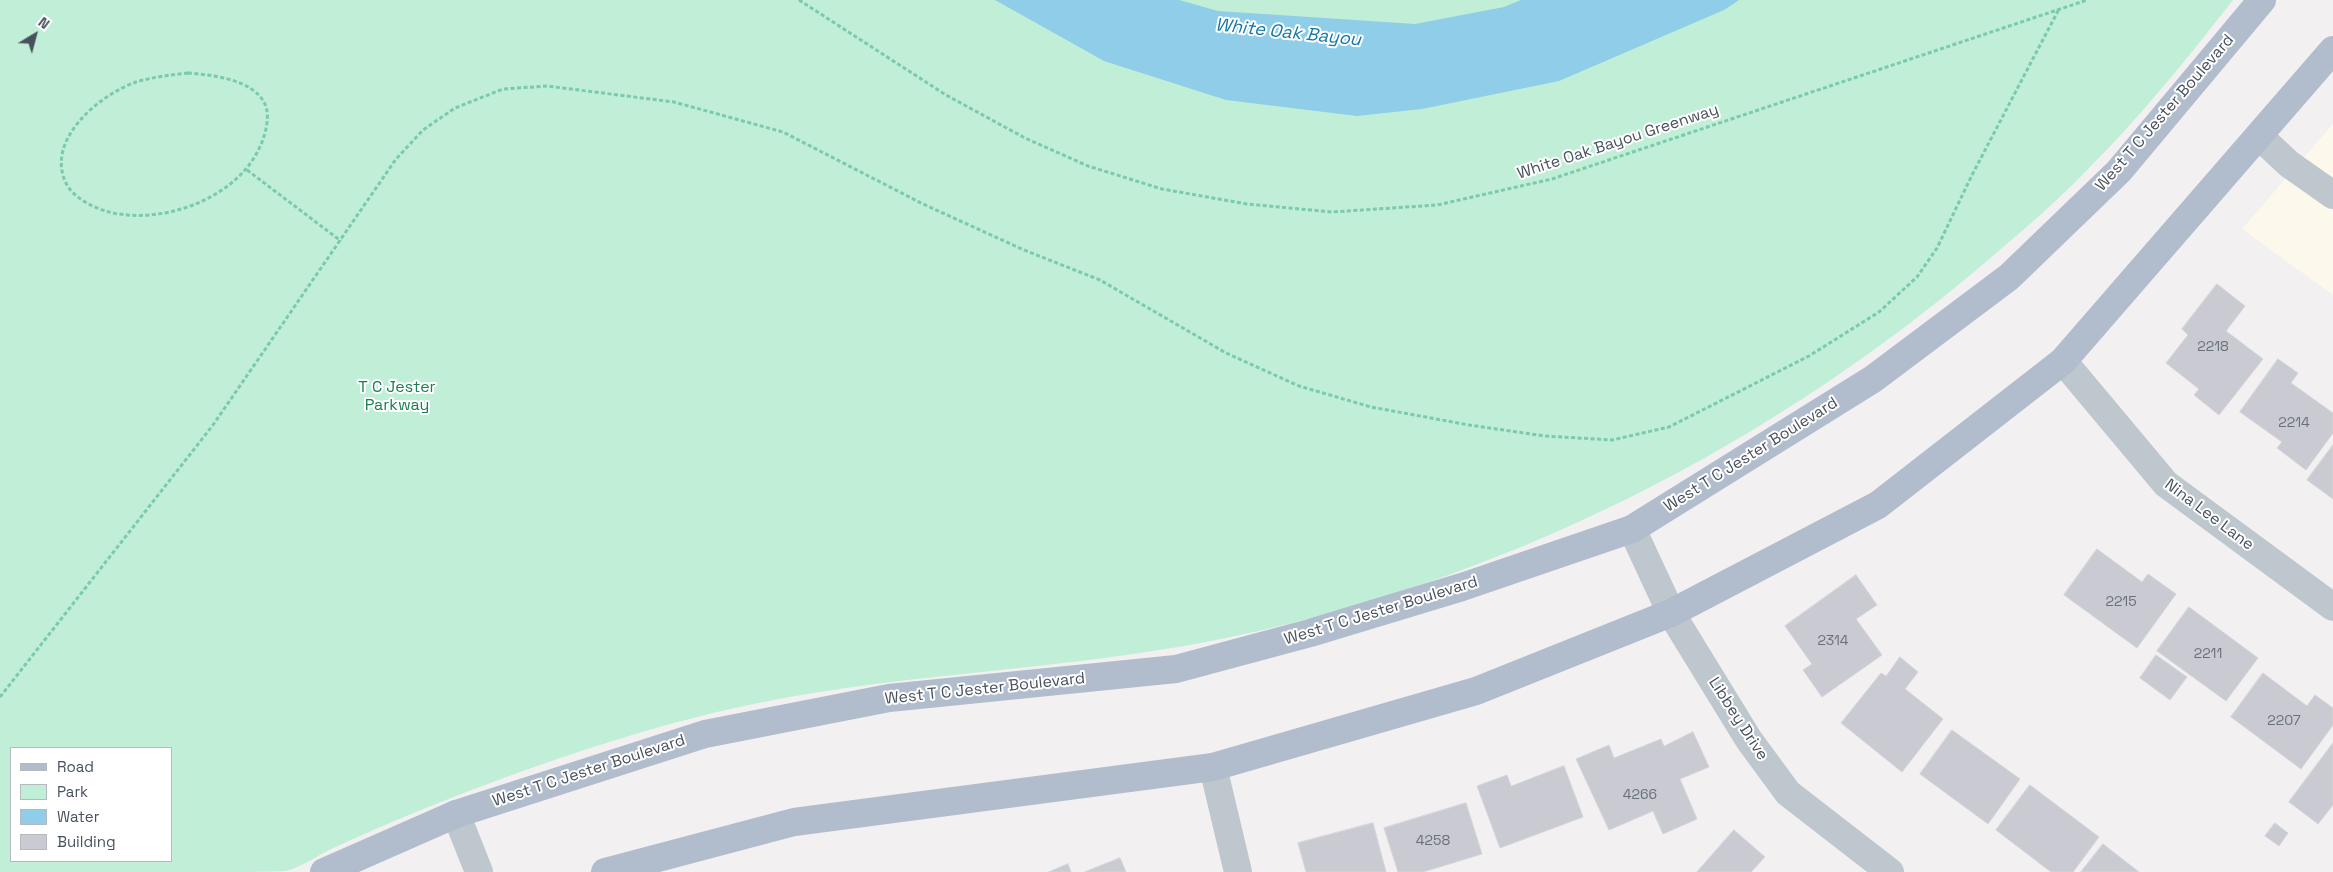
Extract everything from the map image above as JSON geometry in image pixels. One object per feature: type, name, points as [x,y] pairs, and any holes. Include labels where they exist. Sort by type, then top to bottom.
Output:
[{"type":"main road","name":"West T C Jester Boulevard","points":[[324,872],[456,814],[715,732],[888,698],[1176,670],[1462,588],[1632,529],[1873,379],[2009,277],[2119,171],[2262,0]]},
{"type":"main road","points":[[605,872],[794,822],[1212,767],[1476,691],[1671,613],[1878,506],[2063,361],[2333,50]]},
{"type":"street","points":[[2258,136],[2289,164],[2333,195]]},
{"type":"street","name":"Nina Lee Lane","points":[[2063,361],[2166,484],[2333,607]]},
{"type":"street","name":"Libbey Drive","points":[[1632,529],[1671,613],[1749,740],[1788,793],[1890,872]]},
{"type":"street","points":[[1212,767],[1238,872]]},
{"type":"street","points":[[456,814],[479,872]]},
{"type":"path","name":"White Oak Bayou Greenway","points":[[799,0],[946,95],[1025,138],[1088,166],[1162,189],[1247,204],[1332,212],[1437,206],[1552,179],[2087,0]]},
{"type":"path","points":[[0,697],[212,425],[396,159],[422,130],[455,108],[503,88],[547,86],[674,102],[783,132],[923,204],[1024,250],[1100,280],[1226,353],[1299,386],[1371,407],[1470,425],[1545,436],[1612,440],[1669,427],[1724,401],[1809,356],[1879,312],[1917,277],[1937,248],[1972,175],[2059,10]]},
{"type":"path","points":[[196,74],[213,76],[237,83],[253,91],[264,101],[268,115],[265,134],[259,151],[247,170],[217,195],[166,213],[142,217],[95,208],[76,195],[66,184],[61,154],[72,132],[87,113],[110,95],[134,83],[158,76],[196,74]]},
{"type":"path","points":[[247,170],[341,241]]},
{"type":"shaded area","points":[[2333,124],[2333,295],[2242,229]]},
{"type":"green space","name":"T C Jester Parkway","points":[[0,0],[2233,0],[2181,66],[2107,150],[2076,181],[2007,244],[1909,324],[1819,388],[1725,446],[1628,499],[1527,544],[1424,584],[1319,616],[1211,641],[1091,660],[849,688],[790,697],[690,719],[609,742],[489,783],[381,827],[286,871],[0,872]]},
{"type":"water","name":"White Oak Bayou","points":[[995,0],[1179,0],[1218,11],[1415,24],[1504,7],[1521,0],[1739,0],[1724,10],[1559,81],[1422,109],[1357,116],[1226,100],[1104,61]]},
{"type":"building","points":[[2217,284],[2245,306],[2226,331],[2263,359],[2219,415],[2194,395],[2199,389],[2166,363],[2188,335],[2182,329]]},
{"type":"building","points":[[2278,359],[2298,373],[2291,383],[2333,413],[2333,433],[2306,470],[2277,448],[2282,442],[2240,412]]},
{"type":"building","points":[[2333,445],[2333,499],[2307,480]]},
{"type":"building","points":[[2097,549],[2142,582],[2148,574],[2176,594],[2137,648],[2064,595]]},
{"type":"building","points":[[1856,575],[1877,605],[1856,619],[1882,655],[1822,697],[1803,670],[1812,664],[1785,626]]},
{"type":"building","points":[[2189,607],[2258,658],[2226,701],[2157,651]]},
{"type":"building","points":[[2156,655],[2187,677],[2170,700],[2140,678]]},
{"type":"building","points":[[1900,657],[1918,672],[1905,689],[1943,719],[1902,772],[1841,723],[1881,673],[1886,676]]},
{"type":"building","points":[[2263,673],[2307,706],[2315,695],[2333,708],[2333,725],[2301,769],[2231,717]]},
{"type":"building","points":[[1952,730],[2020,779],[1988,824],[1920,774]]},
{"type":"building","points":[[1693,732],[1709,767],[1680,779],[1697,819],[1663,834],[1653,811],[1609,830],[1576,759],[1609,745],[1614,758],[1661,739],[1664,746]]},
{"type":"building","points":[[2333,743],[2333,805],[2318,824],[2289,802]]},
{"type":"building","points":[[1564,766],[1583,817],[1500,848],[1477,786],[1507,775],[1511,786]]},
{"type":"building","points":[[2030,785],[2099,837],[2073,872],[2051,872],[1996,830]]},
{"type":"building","points":[[1466,803],[1482,854],[1423,872],[1398,872],[1384,828]]},
{"type":"building","points":[[1373,823],[1386,872],[1306,872],[1298,843]]},
{"type":"building","points":[[2275,823],[2288,833],[2279,846],[2265,836]]},
{"type":"building","points":[[1734,830],[1765,857],[1751,872],[1697,872]]},
{"type":"building","points":[[2103,844],[2139,872],[2081,872]]},
{"type":"building","points":[[1120,858],[1126,872],[1085,872]]},
{"type":"building","points":[[1068,864],[1071,872],[1049,872]]}]
